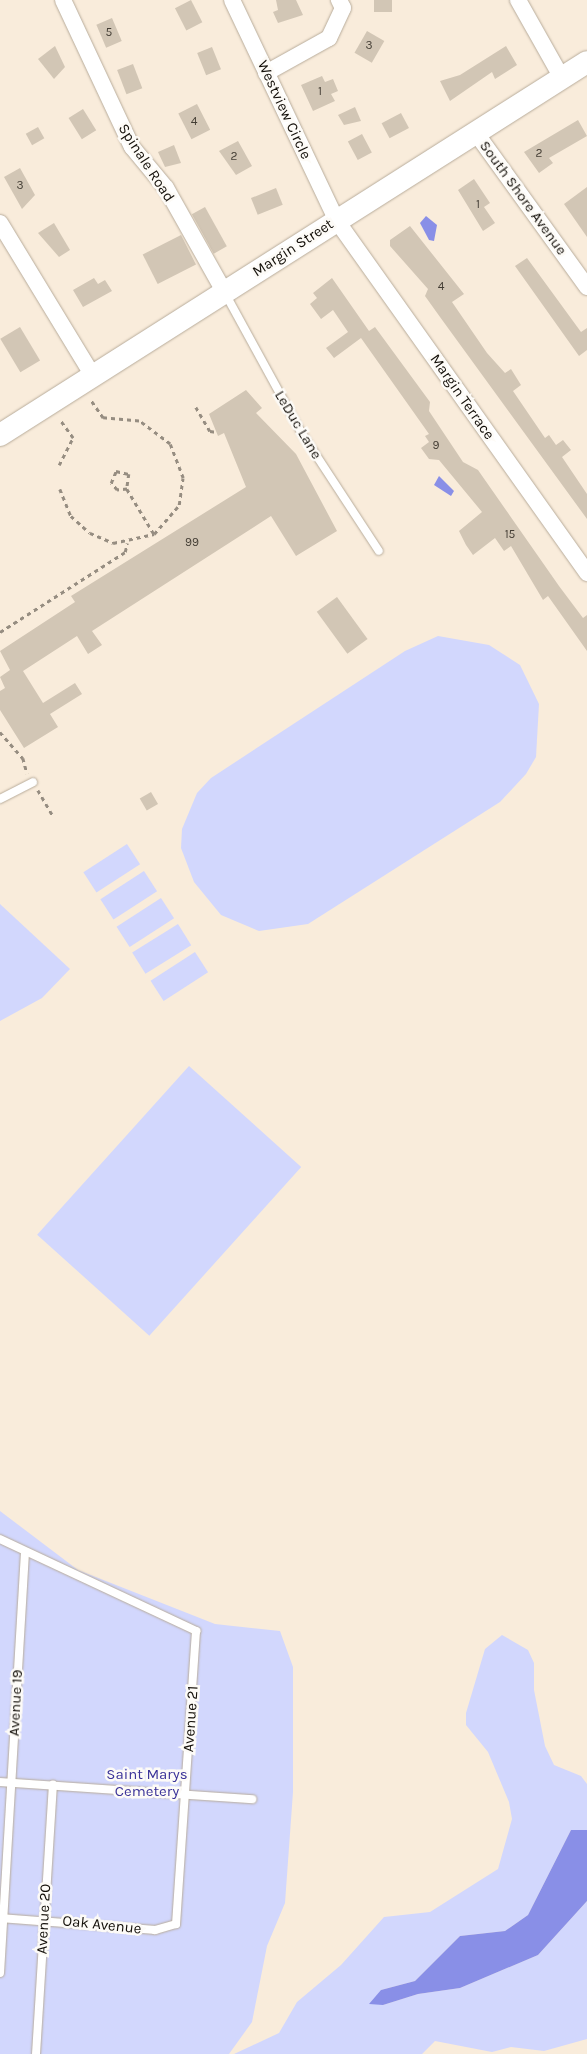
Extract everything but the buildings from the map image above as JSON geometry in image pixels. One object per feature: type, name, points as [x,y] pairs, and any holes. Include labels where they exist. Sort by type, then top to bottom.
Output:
[{"type":"main road","name":"Margin Street","points":[[0,435],[587,62]]},
{"type":"street","name":"Spinale Road","points":[[63,0],[132,147],[166,188],[225,293]]},
{"type":"street","name":"Westview Circle","points":[[232,0],[337,221]]},
{"type":"street","points":[[266,73],[330,38],[343,8],[339,0]]},
{"type":"street","points":[[518,0],[562,78]]},
{"type":"street","name":"South Shore Avenue","points":[[476,132],[587,287]]},
{"type":"street","name":"Margin Terrace","points":[[337,221],[587,573]]},
{"type":"street","points":[[0,223],[93,376]]},
{"type":"lane","name":"LeDuc Lane","points":[[225,293],[301,432],[380,551]]},
{"type":"lane","points":[[0,799],[33,782]]},
{"type":"lane","points":[[0,1539],[25,1553]]},
{"type":"lane","name":"Avenue 21","points":[[25,1553],[196,1630],[180,1903],[173,1926]]},
{"type":"lane","name":"Avenue 19","points":[[0,1973],[25,1553]]},
{"type":"lane","points":[[0,1782],[252,1799]]},
{"type":"lane","name":"Avenue 20","points":[[36,2054],[53,1785]]},
{"type":"lane","name":"Oak Avenue","points":[[2,1918],[44,1919],[155,1930],[173,1926]]},
{"type":"path","points":[[60,489],[71,516],[81,527],[102,540],[127,542],[154,534],[180,505],[184,478],[177,455],[160,434],[128,418],[103,418],[91,401]]},
{"type":"path","points":[[196,407],[210,431],[217,432]]},
{"type":"path","points":[[59,465],[73,438],[60,420]]},
{"type":"path","points":[[127,489],[117,490],[111,483],[116,471],[129,474],[127,489],[154,534]]},
{"type":"path","points":[[0,632],[125,552],[127,542]]},
{"type":"path","points":[[0,732],[23,758],[33,782],[53,816]]},
{"type":"green space","points":[[438,636],[489,645],[520,665],[539,704],[536,757],[526,774],[500,802],[308,924],[259,931],[221,915],[194,882],[181,848],[182,829],[197,793],[211,778],[405,651]]},
{"type":"green space","points":[[127,844],[140,864],[96,892],[83,872]]},
{"type":"green space","points":[[144,871],[157,891],[113,919],[100,899]]},
{"type":"green space","points":[[161,898],[174,918],[130,947],[117,927]]},
{"type":"green space","points":[[0,904],[70,969],[42,998],[0,1021]]},
{"type":"green space","points":[[178,924],[191,945],[145,974],[132,953]]},
{"type":"green space","points":[[195,952],[208,972],[164,1001],[151,981]]},
{"type":"green space","points":[[189,1066],[301,1167],[149,1336],[37,1235]]},
{"type":"green space","name":"Saint Marys Cemetery","points":[[0,1511],[78,1570],[215,1624],[280,1631],[293,1667],[293,1792],[285,1903],[267,1946],[252,2022],[229,2054],[0,2054]]},
{"type":"green space","points":[[502,1635],[528,1650],[534,1663],[534,1690],[545,1746],[554,1765],[581,1776],[587,1784],[587,1830],[571,1830],[528,1915],[505,1931],[460,1936],[415,1981],[381,1990],[383,2005],[418,1994],[460,1988],[538,1955],[587,1901],[587,2039],[544,2051],[511,2047],[492,2052],[435,2041],[422,2054],[234,2054],[279,2033],[297,2002],[341,1965],[384,1917],[430,1912],[498,1869],[512,1819],[509,1802],[488,1752],[466,1725],[466,1713],[485,1649]]},
{"type":"water","points":[[426,216],[437,225],[434,241],[429,240],[420,223]]},
{"type":"water","points":[[439,476],[454,491],[451,496],[434,485]]},
{"type":"water","points":[[571,1830],[587,1830],[587,1901],[538,1955],[460,1988],[418,1994],[383,2005],[369,2004],[381,1990],[415,1981],[460,1936],[505,1931],[528,1915]]}]
